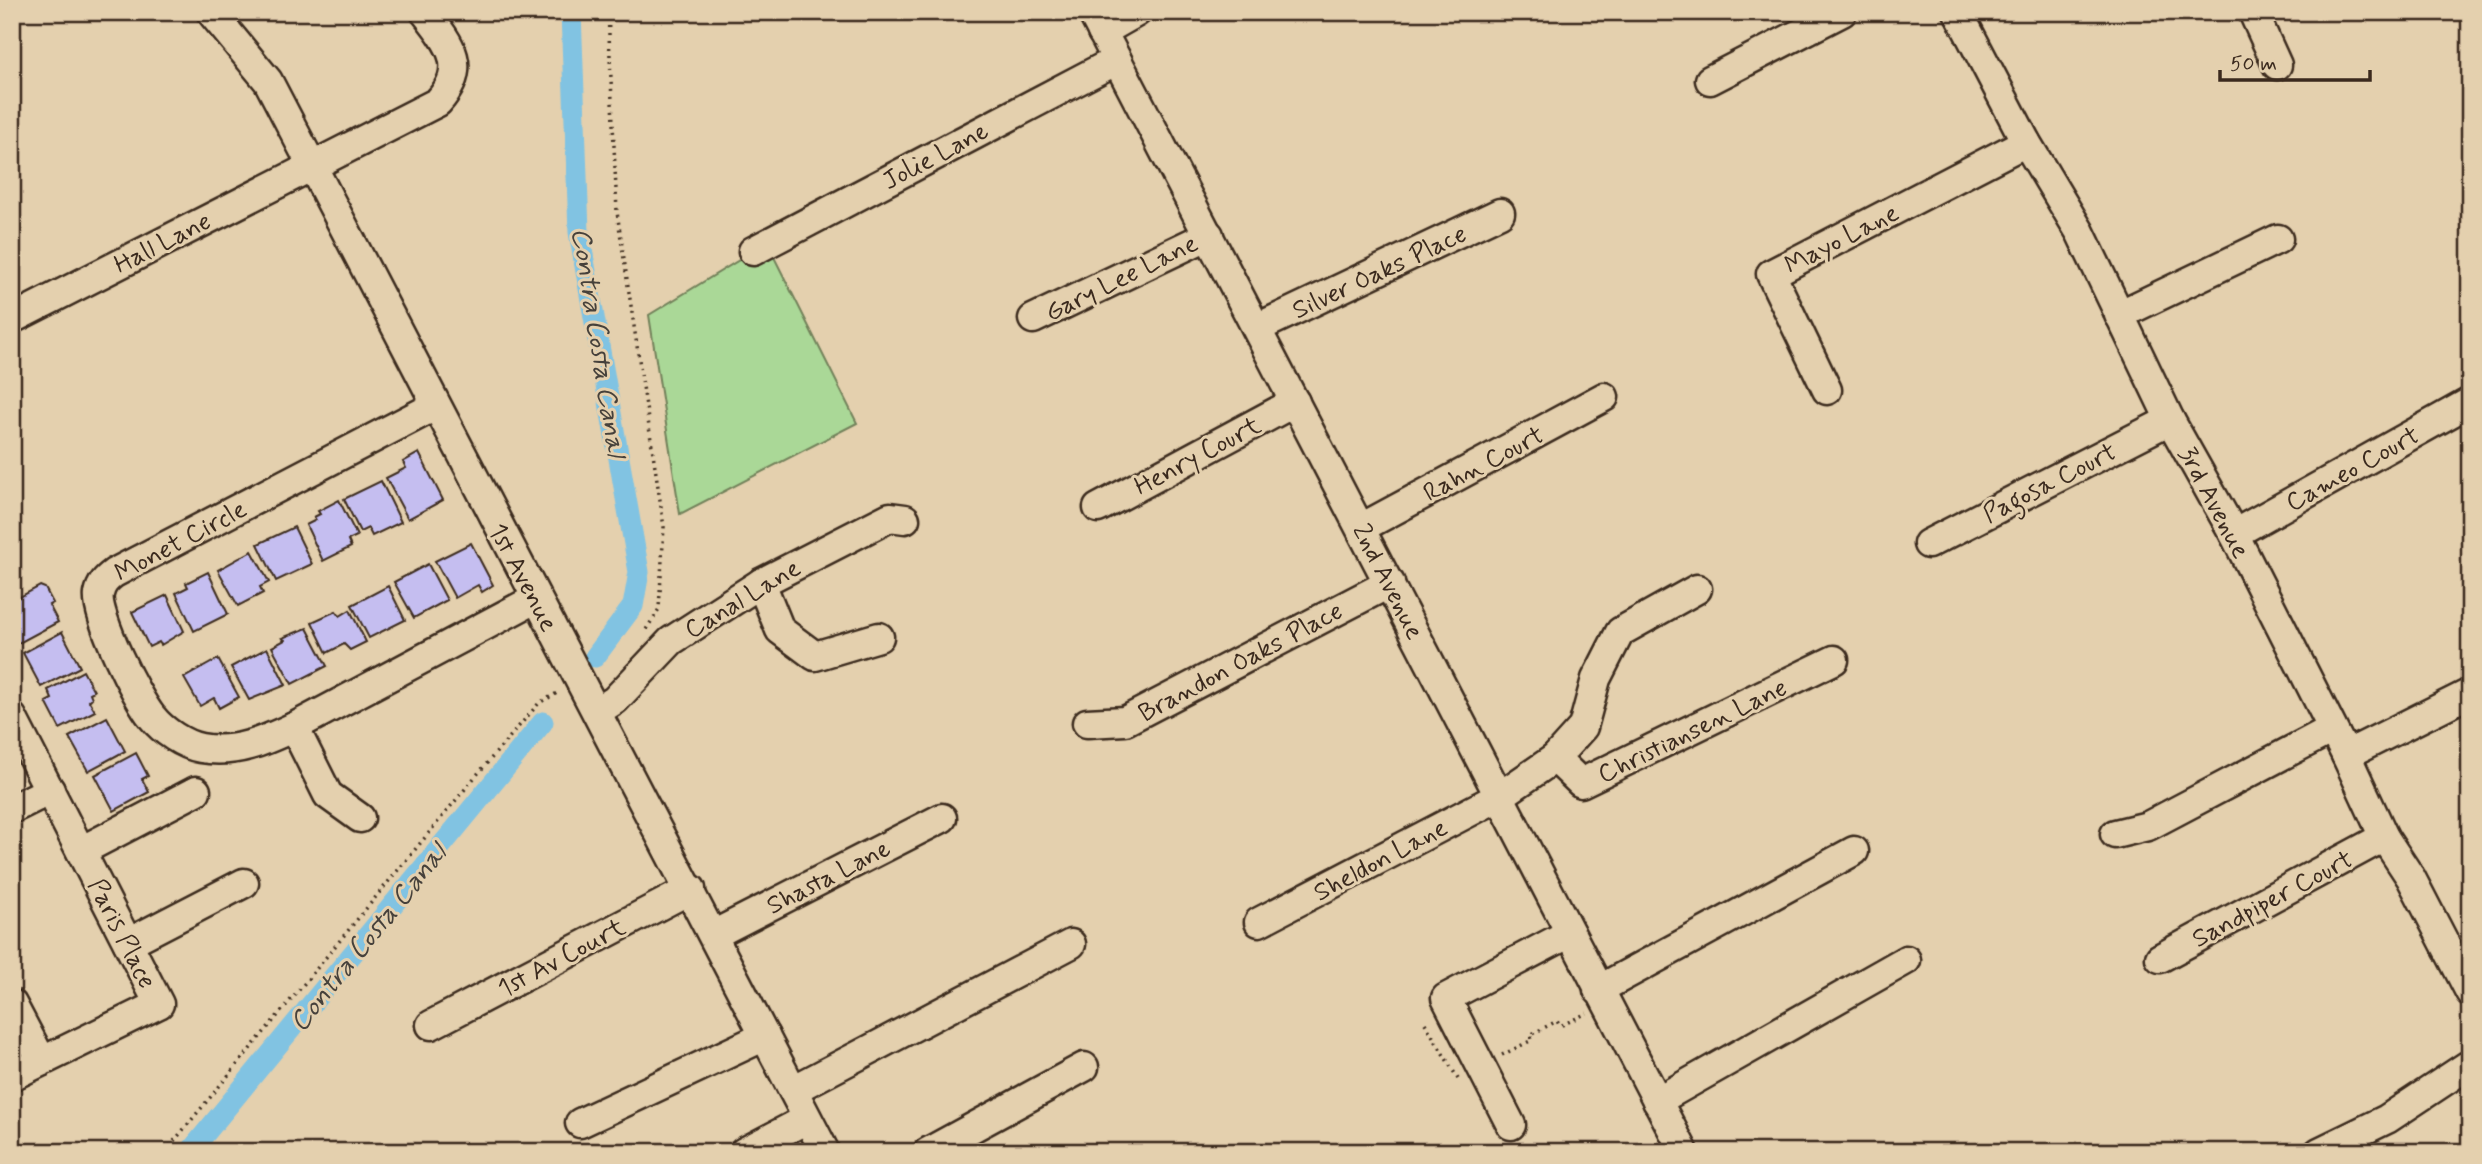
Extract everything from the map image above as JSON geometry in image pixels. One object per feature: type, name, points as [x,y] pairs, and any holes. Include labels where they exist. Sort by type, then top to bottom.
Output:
[{"type":"street","name":"1st Avenue","points":[[211,12],[268,81],[535,599],[598,711],[825,1152]]},
{"type":"street","name":"Hall Lane","points":[[12,319],[311,164],[438,102],[449,89],[457,71],[455,60],[441,32],[425,12]]},
{"type":"street","points":[[1097,22],[1138,12]]},
{"type":"street","points":[[1710,80],[1842,12]]},
{"type":"street","name":"3rd Avenue","points":[[1958,12],[2026,142],[2080,232],[2171,421],[2234,534],[2346,755],[2384,837],[2411,878],[2470,992]]},
{"type":"street","points":[[2253,12],[2277,65]]},
{"type":"street","name":"2nd Avenue","points":[[1097,22],[1570,933],[1593,1001],[1657,1101],[1684,1152]]},
{"type":"street","name":"Jolie Lane","points":[[753,251],[1116,60]]},
{"type":"street","name":"Mayo Lane","points":[[1827,390],[1771,274],[2026,142]]},
{"type":"street","name":"Silver Oaks Place","points":[[1257,328],[1500,213]]},
{"type":"street","name":"Gary Lee Lane","points":[[1033,319],[1209,234]]},
{"type":"street","points":[[2119,314],[2278,239]]},
{"type":"street","name":"Rahn Court","points":[[1361,528],[1604,397]]},
{"type":"street","name":"Henry Court","points":[[1098,508],[1295,402]]},
{"type":"street","name":"Cameo Court","points":[[2234,534],[2470,402]]},
{"type":"street","name":"Monet Circle","points":[[435,406],[114,573],[104,582],[98,597],[102,622],[151,717],[172,735],[199,748],[229,750],[259,744],[535,599]]},
{"type":"street","name":"Pagosa Court","points":[[1928,544],[2171,421]]},
{"type":"street","name":"Canal Lane","points":[[598,711],[614,700],[671,641],[761,583],[890,517],[905,519]]},
{"type":"street","points":[[761,583],[780,631],[815,656],[878,637]]},
{"type":"street","name":"Brandon Oaks Place","points":[[1087,723],[1125,721],[1390,583]]},
{"type":"street","name":"Sheldon Lane","points":[[1259,922],[1500,796],[1555,758],[1583,727],[1596,679],[1620,632],[1697,589]]},
{"type":"street","name":"Christiansen Lane","points":[[1555,758],[1581,783],[1834,660]]},
{"type":"street","points":[[2346,755],[2470,693]]},
{"type":"street","name":"Paris Place","points":[[12,717],[159,1004],[12,1076]]},
{"type":"street","points":[[294,727],[328,794],[360,818]]},
{"type":"street","points":[[2115,834],[2148,826],[2332,729]]},
{"type":"street","points":[[12,809],[50,790]]},
{"type":"street","points":[[80,851],[196,791]]},
{"type":"street","name":"Shasta Lane","points":[[713,935],[942,818]]},
{"type":"street","name":"Sandpiper Court","points":[[2160,958],[2384,837]]},
{"type":"street","points":[[1593,1001],[1854,851]]},
{"type":"street","points":[[128,943],[244,883]]},
{"type":"street","name":"1st Av Court","points":[[431,1025],[691,890]]},
{"type":"street","points":[[1511,1125],[1446,998],[1570,933]]},
{"type":"street","points":[[793,1090],[1072,944]]},
{"type":"street","points":[[1657,1101],[1906,960]]},
{"type":"street","points":[[12,1004],[42,1061]]},
{"type":"street","points":[[580,1123],[765,1036]]},
{"type":"street","points":[[2319,1152],[2387,1119],[2470,1064]]},
{"type":"street","points":[[928,1152],[1084,1067]]},
{"type":"street","points":[[744,1152],[807,1119]]},
{"type":"path","points":[[1425,1023],[1458,1079],[1532,1040],[1530,1035],[1557,1021],[1560,1026],[1593,1001]]},
{"type":"green space","points":[[767,243],[857,423],[680,514],[649,315]]},
{"type":"building","points":[[419,453],[443,500],[408,519],[386,478],[406,468],[403,462]]},
{"type":"building","points":[[381,481],[401,522],[372,536],[368,528],[360,532],[344,499]]},
{"type":"building","points":[[339,500],[357,536],[348,540],[351,547],[323,561],[306,525],[316,520],[314,517],[320,514],[318,511]]},
{"type":"building","points":[[294,527],[312,564],[276,581],[258,544]]},
{"type":"building","points":[[471,543],[493,585],[482,592],[478,585],[455,598],[435,561]]},
{"type":"building","points":[[252,551],[269,582],[260,587],[263,593],[238,606],[218,570]]},
{"type":"building","points":[[428,564],[447,600],[414,618],[394,582]]},
{"type":"building","points":[[208,572],[228,614],[194,631],[176,593],[188,587],[186,583]]},
{"type":"building","points":[[40,586],[45,588],[53,603],[49,605],[58,622],[19,643],[12,633],[12,601]]},
{"type":"building","points":[[388,586],[405,620],[369,638],[352,605]]},
{"type":"building","points":[[167,595],[184,631],[161,645],[159,642],[149,647],[132,612]]},
{"type":"building","points":[[350,610],[366,642],[350,650],[344,644],[327,653],[312,622],[336,611],[340,616]]},
{"type":"building","points":[[307,628],[327,666],[292,684],[272,647],[285,640],[282,638]]},
{"type":"building","points":[[62,632],[80,667],[41,687],[23,653]]},
{"type":"building","points":[[267,648],[286,685],[249,700],[231,667]]},
{"type":"building","points":[[218,659],[239,697],[219,708],[214,698],[200,706],[184,678]]},
{"type":"building","points":[[83,671],[94,691],[90,693],[92,698],[89,701],[95,711],[60,729],[46,702],[52,699],[48,690]]},
{"type":"building","points":[[107,717],[125,751],[88,771],[69,737]]},
{"type":"building","points":[[136,753],[148,776],[142,779],[149,792],[114,811],[95,775]]},
{"type":"waterway","name":"Contra Costa Canal","points":[[571,12],[579,232],[639,572],[633,606],[595,657]]},
{"type":"waterway","name":"Contra Costa Canal","points":[[190,1152],[543,722]]}]
